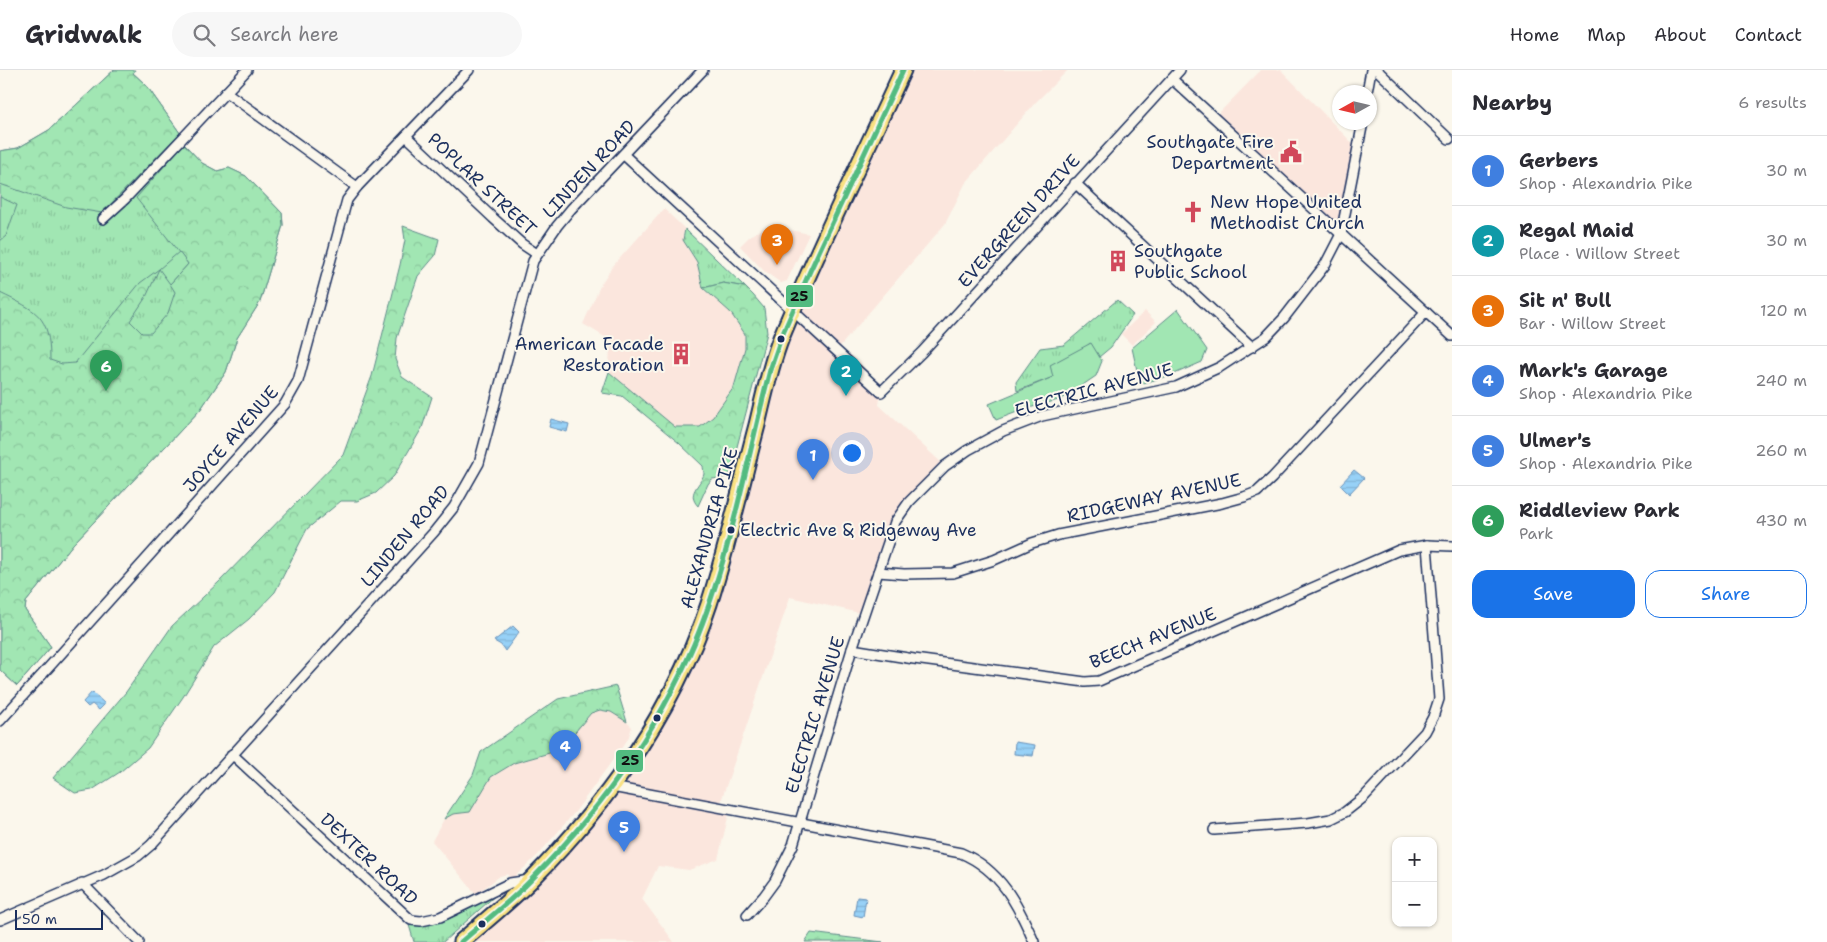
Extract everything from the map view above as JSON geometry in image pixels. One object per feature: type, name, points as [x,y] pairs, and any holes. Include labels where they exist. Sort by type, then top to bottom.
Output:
[{"type":"main road","name":"ALEXANDRIA PIKE","points":[[461,942],[531,880],[563,846],[612,787],[640,747],[681,676],[708,605],[781,339],[903,70]]},
{"type":"street","points":[[103,219],[125,199],[247,70]]},
{"type":"street","name":"JOYCE AVENUE","points":[[0,721],[163,542],[291,396],[304,361],[344,208],[352,193],[469,70]]},
{"type":"street","name":"LINDEN ROAD","points":[[0,920],[111,871],[145,850],[434,532],[463,492],[479,464],[524,292],[536,254],[560,222],[703,70]]},
{"type":"street","name":"EVERGREEN DRIVE","points":[[793,312],[881,392],[922,352],[1180,70]]},
{"type":"street","points":[[1368,85],[1371,70]]},
{"type":"street","points":[[1377,70],[1449,139]]},
{"type":"street","points":[[1172,79],[1452,336]]},
{"type":"street","points":[[226,92],[358,187]]},
{"type":"street","name":"ELECTRIC AVENUE","points":[[747,915],[775,881],[793,844],[852,649],[895,522],[902,510],[916,493],[945,466],[974,446],[1003,431],[1042,416],[1176,387],[1211,371],[1252,347],[1271,332],[1299,300],[1325,265],[1342,234],[1362,130]]},
{"type":"street","name":"POPLAR STREET","points":[[406,136],[493,218],[536,254]]},
{"type":"street","points":[[624,155],[778,296],[793,312]]},
{"type":"street","points":[[1075,183],[1252,347]]},
{"type":"street","name":"RIDGEWAY AVENUE","points":[[878,572],[912,574],[953,573],[994,560],[1032,543],[1058,535],[1222,503],[1257,492],[1426,312]]},
{"type":"street","points":[[1214,830],[1308,823],[1332,819],[1356,804],[1425,732],[1433,717],[1439,699],[1427,545]]},
{"type":"street","name":"BEECH AVENUE","points":[[852,649],[1085,682],[1098,681],[1399,550],[1427,545],[1452,546]]},
{"type":"street","name":"DEXTER ROAD","points":[[232,754],[406,918],[421,921],[440,917],[510,883],[531,880]]},
{"type":"street","points":[[612,787],[943,850],[969,857],[991,873],[1010,893],[1025,919],[1034,942]]},
{"type":"street","points":[[82,883],[139,942]]},
{"type":"shaded area","points":[[903,70],[1068,70],[1035,103],[965,184],[945,224],[836,351],[881,392],[879,405],[945,466],[902,511],[864,614],[790,597],[719,807],[730,809],[718,859],[689,870],[658,866],[642,899],[674,942],[461,942],[563,846],[681,676],[766,389]]},
{"type":"shaded area","points":[[1261,70],[1281,70],[1332,122],[1332,130],[1340,130],[1359,150],[1341,234],[1215,117]]},
{"type":"shaded area","points":[[664,209],[685,229],[683,235],[687,248],[697,262],[703,288],[730,312],[745,334],[745,348],[734,387],[713,417],[701,427],[675,427],[609,372],[610,340],[583,324],[601,284],[612,267]]},
{"type":"shaded area","points":[[777,227],[809,234],[787,281],[781,283],[764,271],[740,246],[751,235],[764,228]]},
{"type":"shaded area","points":[[1145,311],[1156,322],[1132,345],[1121,334]]},
{"type":"shaded area","points":[[600,710],[611,712],[632,727],[628,739],[575,812],[537,856],[511,880],[507,874],[500,876],[476,894],[432,841],[444,819],[453,814],[470,811],[491,777],[514,763],[560,750],[591,713]]},
{"type":"green space","points":[[114,70],[132,72],[146,85],[180,133],[184,144],[202,163],[217,171],[229,168],[246,176],[282,213],[283,225],[260,302],[237,338],[226,372],[200,410],[73,544],[26,602],[25,610],[51,647],[17,686],[0,670],[0,151],[18,148],[49,130]]},
{"type":"green space","points":[[114,70],[135,70],[133,73],[146,85],[180,133],[102,213],[66,207],[0,184],[0,151],[18,148],[49,130]]},
{"type":"green space","points":[[184,144],[202,163],[217,171],[229,168],[246,176],[282,213],[283,225],[260,302],[237,338],[226,372],[200,410],[73,544],[26,602],[25,610],[51,647],[17,686],[0,670],[0,293],[32,310],[39,316],[47,333],[50,360],[62,364],[75,363],[140,283],[159,269],[146,297],[130,321],[142,333],[151,333],[168,313],[175,292],[170,284],[188,264],[136,198]]},
{"type":"green space","points":[[0,197],[17,205],[6,236],[0,241]]},
{"type":"green space","points":[[403,226],[439,239],[435,256],[418,276],[397,338],[395,359],[402,377],[432,397],[422,428],[394,476],[376,493],[357,501],[341,501],[307,529],[275,592],[249,619],[214,647],[148,748],[120,772],[92,790],[75,793],[53,778],[126,692],[172,626],[219,582],[343,455],[372,376],[400,265],[405,240]]},
{"type":"green space","points":[[685,229],[745,287],[723,283],[703,288],[697,262],[683,240]]},
{"type":"green space","points":[[179,252],[188,264],[170,284],[159,269]]},
{"type":"green space","points":[[723,283],[745,287],[753,295],[764,308],[767,333],[729,477],[712,479],[698,506],[693,497],[704,474],[703,466],[679,443],[622,396],[602,393],[609,372],[675,427],[700,427],[713,417],[734,387],[745,348],[745,334],[730,312],[703,288]]},
{"type":"green space","points":[[1117,300],[1133,315],[1111,347],[1099,357],[1090,343],[1053,377],[1017,391],[1016,382],[1040,348],[1064,345]]},
{"type":"green space","points":[[1178,309],[1207,350],[1202,362],[1172,375],[1140,384],[1132,348]]},
{"type":"green space","points":[[1091,343],[1102,361],[1096,376],[1062,399],[1025,409],[996,420],[989,404],[1053,377],[1050,365]]},
{"type":"green space","points":[[616,686],[627,722],[611,712],[600,710],[591,713],[560,750],[514,763],[491,777],[470,812],[453,814],[444,819],[473,775],[481,752],[558,699]]},
{"type":"green space","points":[[491,894],[497,894],[443,942],[414,942],[409,925],[432,924],[453,917]]},
{"type":"green space","points":[[811,933],[883,942],[805,942]]},
{"type":"water","points":[[551,419],[569,424],[567,432],[549,427]]},
{"type":"water","points":[[1354,470],[1364,478],[1349,494],[1340,485]]},
{"type":"water","points":[[513,626],[519,632],[505,651],[501,645],[494,641]]},
{"type":"water","points":[[92,692],[105,704],[99,710],[92,704],[88,707],[83,702]]},
{"type":"water","points":[[1015,742],[1035,745],[1033,756],[1014,754]]},
{"type":"water","points":[[857,897],[866,898],[863,917],[854,915]]},
{"type":"transit line","name":"25","points":[[461,942],[524,887],[580,826],[603,798],[644,739],[679,677],[694,644],[718,578],[770,370],[781,338],[903,70]]},
{"type":"place","name":"Southgate Fire Department","points":[[1291,152]]},
{"type":"place","name":"New Hope United Methodist Church","points":[[1193,212]]},
{"type":"place","name":"Southgate Public School","points":[[1118,261]]},
{"type":"place","name":"Sit n' Bull","points":[[777,265]]},
{"type":"place","name":"American Facade Restoration","points":[[681,354]]},
{"type":"place","name":"Riddleview Park","points":[[106,391]]},
{"type":"place","name":"Regal Maid","points":[[846,396]]},
{"type":"place","name":"Gerbers","points":[[813,480]]},
{"type":"place","name":"Electric Ave & Ridgeway Ave","points":[[731,530]]},
{"type":"place","name":"Mark's Garage","points":[[565,771]]},
{"type":"place","name":"Ulmer's","points":[[624,852]]}]
